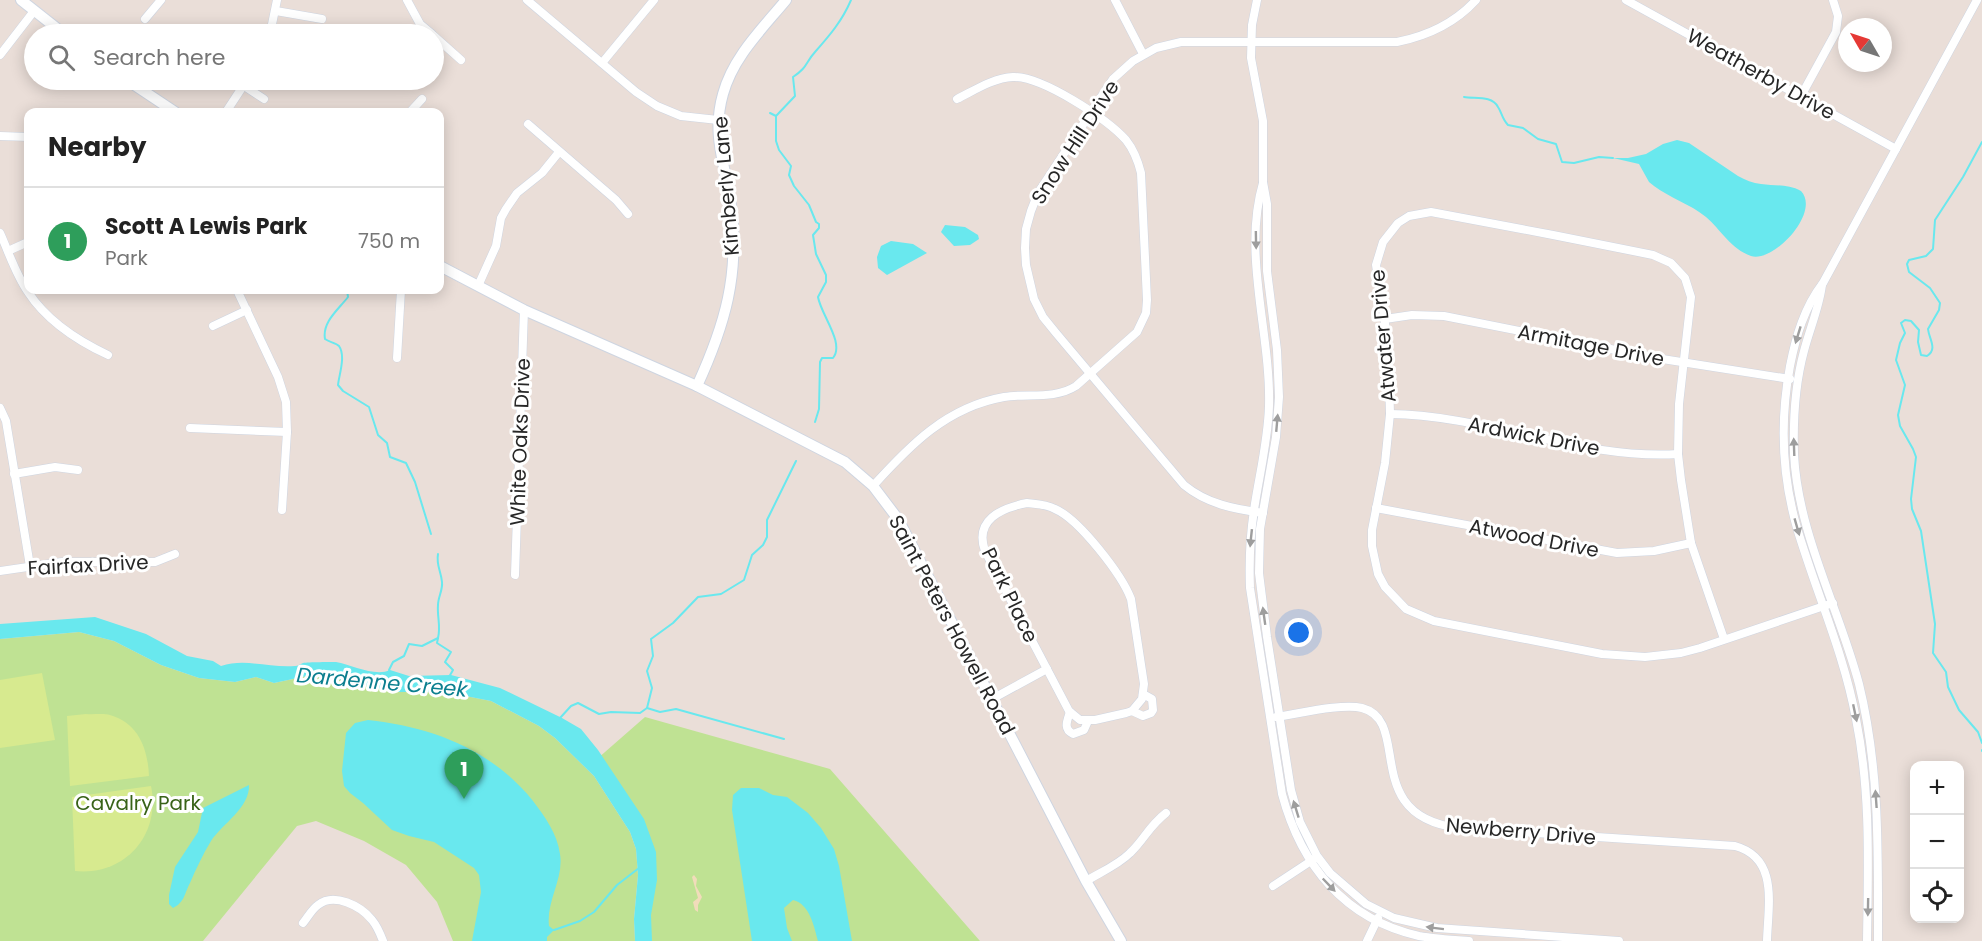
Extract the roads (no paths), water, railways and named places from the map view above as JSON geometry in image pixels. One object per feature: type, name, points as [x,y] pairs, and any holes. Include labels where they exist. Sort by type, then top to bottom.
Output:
[{"type":"main road","points":[[21,0],[51,24]]},
{"type":"main road","name":"Kimberly Lane","points":[[697,386],[721,329],[732,280],[733,219],[719,149],[718,120],[723,92],[734,67],[786,0]]},
{"type":"main road","points":[[142,90],[169,108]]},
{"type":"main road","name":"Saint Peters Howell Road","points":[[444,268],[524,310],[697,386],[845,462],[873,486],[898,519],[1086,881],[1121,941]]},
{"type":"street","points":[[145,19],[161,0]]},
{"type":"street","points":[[272,24],[277,0]]},
{"type":"street","points":[[407,0],[420,24]]},
{"type":"street","points":[[527,0],[636,92],[657,106],[681,116],[718,120]]},
{"type":"street","points":[[602,63],[654,0]]},
{"type":"street","points":[[1115,0],[1143,54]]},
{"type":"street","points":[[1257,0],[1250,42],[1253,72],[1263,121],[1268,291],[1278,373],[1276,437],[1259,552],[1260,589],[1294,805],[1314,859],[1337,893],[1356,908],[1376,920],[1418,935],[1469,941]]},
{"type":"street","name":"Snow Hill Drive","points":[[1263,513],[1211,502],[1184,485],[1043,317],[1029,281],[1025,248],[1029,220],[1038,193],[1113,79],[1143,54],[1181,42],[1397,42],[1441,27],[1468,9],[1476,0]]},
{"type":"street","name":"Weatherby Drive","points":[[1626,0],[1896,149]]},
{"type":"street","points":[[1801,96],[1836,32],[1838,16],[1833,0]]},
{"type":"street","points":[[1867,941],[1868,827],[1864,764],[1843,662],[1797,528],[1790,496],[1785,470],[1784,432],[1788,379],[1794,345],[1810,300],[1823,283],[1977,0]]},
{"type":"street","points":[[276,10],[322,19]]},
{"type":"street","points":[[0,54],[34,11]]},
{"type":"street","points":[[444,45],[461,60]]},
{"type":"street","points":[[873,486],[923,434],[959,411],[1004,397],[1041,396],[1067,392],[1090,375],[1137,332],[1146,313],[1143,200],[1138,160],[1133,149],[1122,136],[1090,112],[1051,88],[1024,78],[1015,77],[993,82],[957,99]]},
{"type":"street","points":[[229,108],[240,90]]},
{"type":"street","points":[[254,90],[264,99]]},
{"type":"street","points":[[414,108],[422,99]]},
{"type":"street","points":[[528,124],[616,200],[628,214]]},
{"type":"street","points":[[0,136],[24,137]]},
{"type":"street","points":[[478,286],[496,246],[501,218],[506,209],[517,194],[542,173],[559,152]]},
{"type":"street","points":[[1263,182],[1257,204],[1256,240],[1258,283],[1268,373],[1267,429],[1250,543],[1250,588],[1282,794],[1299,845],[1366,904],[1406,922],[1437,928],[1619,941]]},
{"type":"street","name":"Atwater Drive","points":[[1724,639],[1691,543],[1678,454],[1679,404],[1692,297],[1685,278],[1671,264],[1653,255],[1446,214],[1431,212],[1409,216],[1390,230],[1383,242],[1376,265],[1388,343],[1390,414],[1385,463],[1372,530],[1372,546],[1378,574],[1395,599],[1406,609],[1434,621],[1602,654],[1645,657],[1681,652],[1724,639],[1833,603]]},
{"type":"street","points":[[0,233],[24,285]]},
{"type":"street","points":[[8,251],[24,244]]},
{"type":"street","points":[[1823,283],[1798,380],[1794,433],[1796,471],[1805,519],[1852,662],[1873,752],[1878,826],[1878,941]]},
{"type":"street","points":[[29,294],[41,308],[74,338],[108,355]]},
{"type":"street","points":[[239,294],[282,385],[287,413],[282,510]]},
{"type":"street","points":[[397,358],[401,294]]},
{"type":"street","points":[[213,326],[247,310]]},
{"type":"street","name":"White Oaks Drive","points":[[515,575],[524,310]]},
{"type":"street","name":"Armitage Drive","points":[[1385,319],[1412,315],[1444,316],[1683,362],[1798,380]]},
{"type":"street","points":[[1268,373],[1278,373]]},
{"type":"street","points":[[0,408],[6,421],[30,566]]},
{"type":"street","name":"Ardwick Drive","points":[[1390,414],[1435,417],[1630,454],[1678,454]]},
{"type":"street","points":[[190,428],[287,432]]},
{"type":"street","points":[[14,474],[55,467],[78,470]]},
{"type":"street","points":[[1790,496],[1799,494]]},
{"type":"street","name":"Park Place","points":[[1027,503],[1057,509],[1073,521],[1124,582],[1131,599],[1144,684],[1143,694],[1152,699],[1154,704],[1151,713],[1143,716],[1132,711],[1088,721],[1084,730],[1073,734],[1066,728],[1070,712],[1047,669],[982,543],[984,529],[992,517],[1007,508],[1027,503]]},
{"type":"street","name":"Atwood Drive","points":[[1376,508],[1609,552],[1654,551],[1691,543]]},
{"type":"street","name":"Fairfax Drive","points":[[0,571],[63,562],[155,562],[175,554]]},
{"type":"street","points":[[992,699],[1047,669]]},
{"type":"street","points":[[1132,711],[1143,694]]},
{"type":"street","name":"Newberry Drive","points":[[1270,718],[1347,707],[1368,710],[1382,723],[1386,732],[1394,779],[1403,799],[1419,814],[1436,824],[1459,828],[1735,846],[1750,851],[1762,863],[1768,881],[1767,941]]},
{"type":"street","points":[[1070,712],[1080,720],[1088,721]]},
{"type":"street","points":[[1086,881],[1130,853],[1150,826],[1166,813]]},
{"type":"street","points":[[1868,827],[1878,826]]},
{"type":"street","points":[[1273,886],[1314,859]]},
{"type":"street","points":[[303,923],[318,904],[325,901],[344,902],[363,911],[378,928],[383,941]]},
{"type":"street","points":[[1367,941],[1381,912]]},
{"type":"water","points":[[1677,140],[1689,143],[1746,180],[1786,186],[1801,191],[1806,200],[1805,211],[1792,234],[1771,252],[1761,256],[1751,256],[1732,244],[1700,212],[1649,182],[1639,164],[1613,158],[1628,158],[1646,154],[1663,144]]},
{"type":"water","points":[[945,225],[965,227],[978,235],[979,239],[970,245],[954,246],[941,232]]},
{"type":"water","points":[[891,241],[913,244],[927,253],[887,275],[878,268],[877,257],[881,246]]},
{"type":"water","name":"Dardenne Creek","points":[[95,617],[146,634],[187,656],[213,661],[221,666],[248,663],[295,666],[303,663],[336,662],[377,672],[390,670],[409,676],[451,675],[500,688],[581,729],[598,750],[644,819],[656,852],[657,880],[651,915],[652,941],[635,941],[634,919],[638,875],[636,849],[630,832],[594,776],[555,738],[539,726],[491,701],[445,692],[394,692],[344,680],[307,676],[274,683],[256,677],[235,682],[199,678],[161,665],[114,641],[79,632],[0,639],[0,624]]},
{"type":"water","points":[[368,720],[415,728],[459,744],[499,767],[533,801],[553,832],[561,863],[549,917],[549,926],[554,930],[547,937],[547,941],[472,941],[481,892],[479,875],[474,868],[434,842],[392,830],[344,786],[342,771],[346,733],[355,723]]},
{"type":"water","points":[[249,785],[245,801],[211,841],[182,900],[173,908],[169,904],[169,895],[175,867],[198,832],[203,808]]},
{"type":"water","points":[[741,788],[759,788],[773,795],[787,797],[808,813],[821,828],[834,849],[839,866],[852,941],[818,941],[813,923],[804,906],[793,900],[784,908],[792,941],[752,941],[732,810],[733,795]]},
{"type":"waterway","points":[[815,422],[819,409],[820,362],[822,358],[833,358],[836,345],[818,297],[826,282],[826,275],[816,254],[813,235],[819,228],[819,224],[809,205],[794,186],[789,175],[791,166],[779,150],[776,141],[776,116],[795,96],[793,77],[804,68],[835,28],[851,0]]},
{"type":"waterway","points":[[1464,97],[1492,101],[1508,125],[1523,128],[1538,139],[1556,144],[1562,162],[1574,163],[1599,157],[1613,158]]},
{"type":"waterway","points":[[770,113],[776,116]]},
{"type":"waterway","points":[[1982,142],[1935,220],[1933,249],[1926,256],[1909,260],[1907,264],[1909,272],[1930,288],[1940,303],[1939,310],[1928,329],[1932,350],[1927,356],[1921,355],[1918,342],[1919,330],[1911,321],[1905,320],[1901,323],[1905,333],[1896,360],[1905,385],[1898,415],[1900,426],[1916,457],[1911,499],[1912,509],[1921,531],[1935,624],[1933,653],[1946,672],[1948,687],[1959,710],[1978,732],[1982,743]]},
{"type":"waterway","points":[[348,294],[348,297],[328,322],[325,333],[325,339],[338,345],[341,350],[342,360],[338,385],[343,391],[369,407],[378,435],[387,443],[390,457],[406,463],[415,482],[431,534]]},
{"type":"waterway","points":[[560,718],[571,706],[578,703],[599,714],[640,713],[647,708],[652,688],[647,671],[653,656],[651,639],[673,623],[698,597],[721,594],[744,580],[752,555],[763,545],[767,537],[767,520],[796,461]]},
{"type":"waterway","name":"Dardenne Creek","points":[[389,670],[393,662],[404,656],[409,644],[422,646],[438,638],[438,602],[442,585],[438,554]]},
{"type":"waterway","name":"Dardenne Creek","points":[[438,638],[437,643],[451,652],[445,662],[453,670],[449,677]]},
{"type":"waterway","points":[[647,708],[660,712],[676,709],[784,739]]},
{"type":"waterway","points":[[554,930],[580,921],[594,912],[617,885],[639,868]]},
{"type":"place","name":"Scott A Lewis Park","points":[[464,799]]},
{"type":"park label","name":"Cavalry Park","points":[[138,803]]}]
